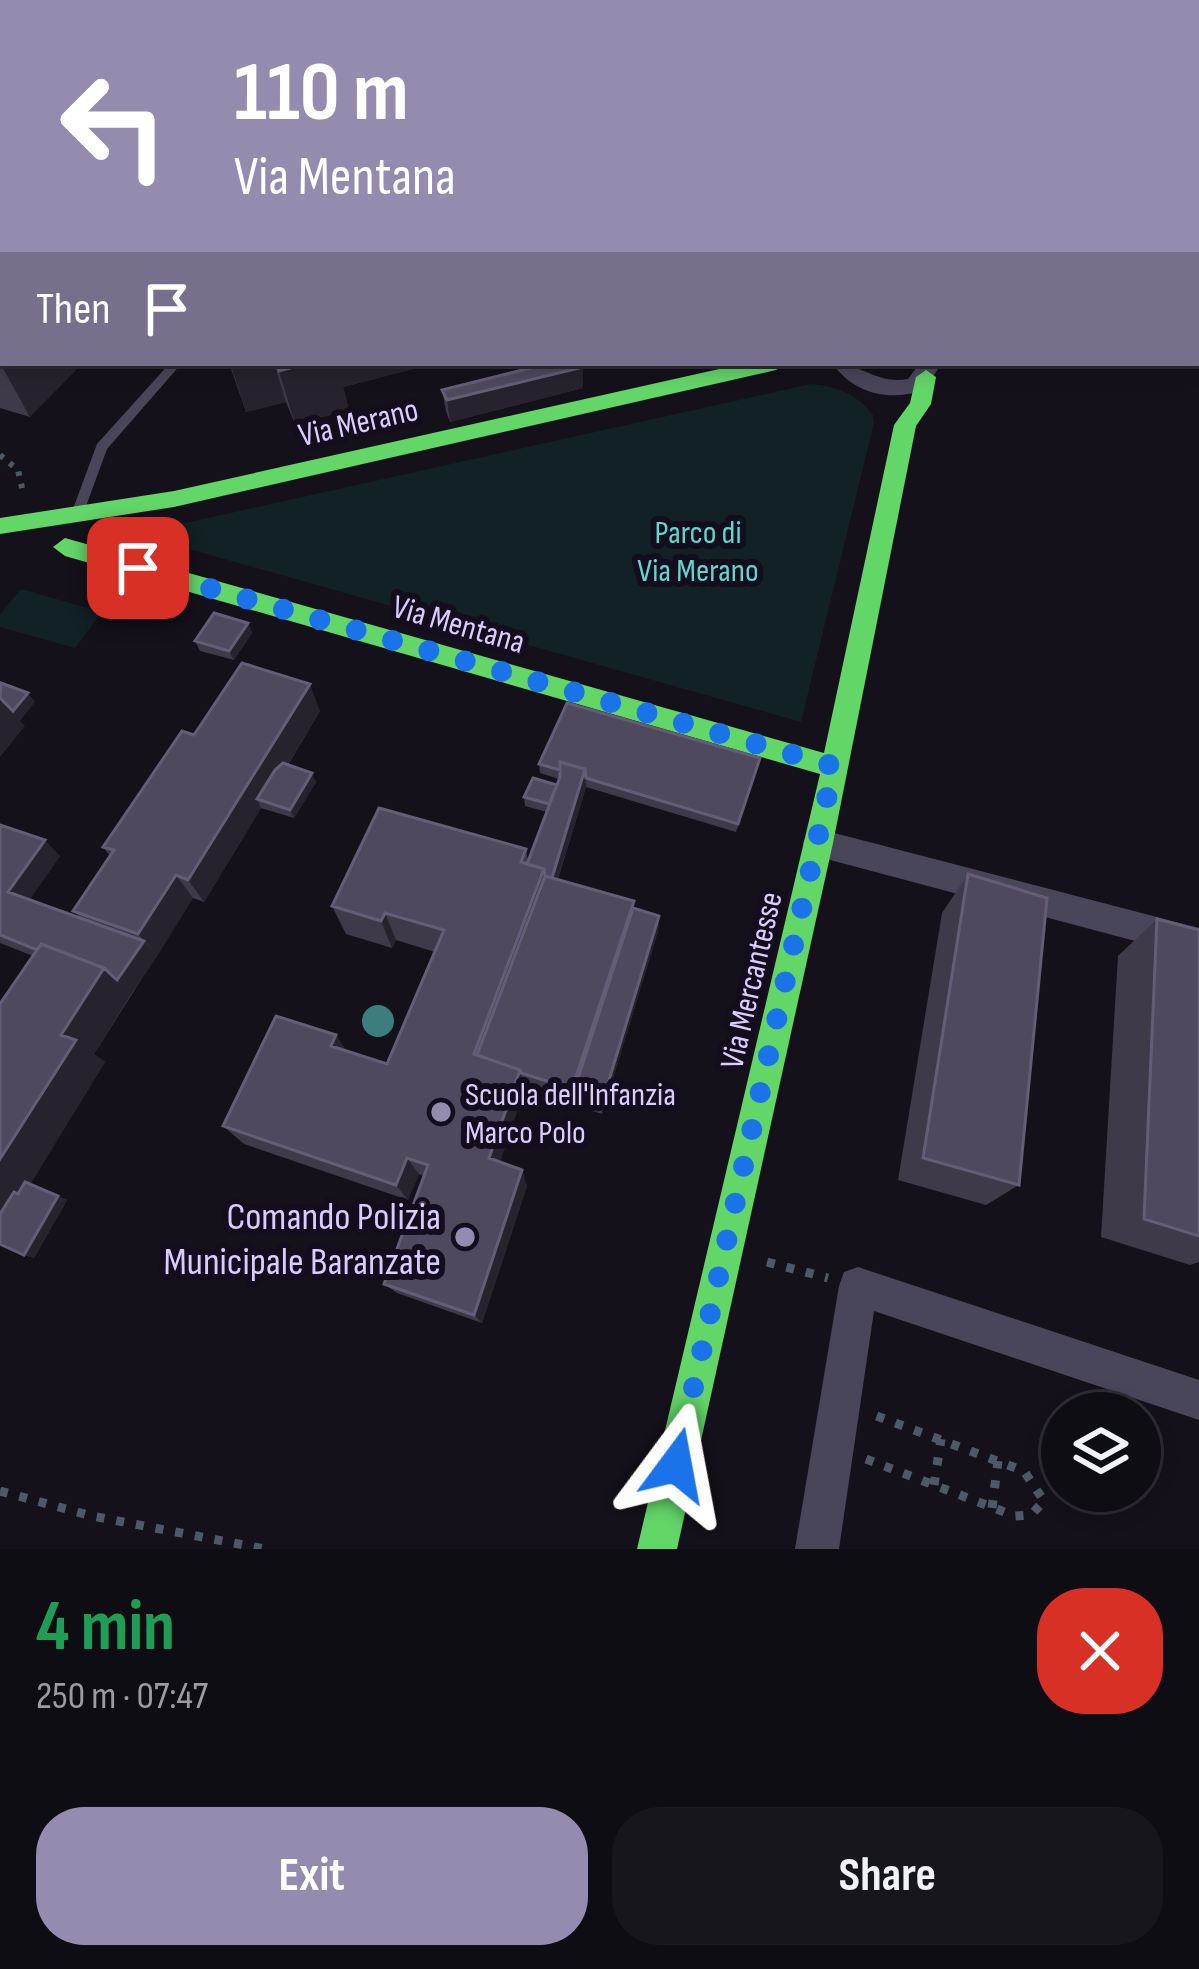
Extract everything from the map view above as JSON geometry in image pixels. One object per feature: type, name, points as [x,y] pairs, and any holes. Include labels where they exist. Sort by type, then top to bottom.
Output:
[{"type":"street","name":"Via Merano","points":[[0,526],[76,517],[763,366]]},
{"type":"street","points":[[729,374],[780,366]]},
{"type":"street","points":[[846,368],[901,408],[905,425]]},
{"type":"street","points":[[874,386],[904,388],[928,370]]},
{"type":"street","name":"Via Mercantesse","points":[[656,1549],[819,843],[905,425],[920,404],[928,370]]},
{"type":"street","name":"Via Mentana","points":[[65,547],[834,766]]},
{"type":"street","points":[[819,843],[1199,943]]},
{"type":"street","points":[[817,1549],[858,1286],[1199,1400]]},
{"type":"lane","points":[[76,517],[101,448],[173,366]]},
{"type":"path","points":[[0,455],[12,460],[20,473],[24,506]]},
{"type":"path","points":[[725,1253],[858,1286]]},
{"type":"path","points":[[831,1446],[1015,1516],[1031,1515],[1045,1501],[1024,1471],[839,1402]]},
{"type":"path","points":[[934,1485],[940,1439]]},
{"type":"path","points":[[992,1508],[998,1461]]},
{"type":"path","points":[[0,1491],[92,1516],[265,1549]]},
{"type":"green space","name":"Parco di Via Merano","points":[[811,384],[853,396],[873,415],[874,423],[801,722],[136,534]]},
{"type":"green space","points":[[21,589],[102,612],[75,648],[0,627],[0,614]]},
{"type":"building","points":[[539,366],[583,367],[447,400],[442,390]]},
{"type":"building","points":[[214,613],[248,623],[229,651],[195,641]]},
{"type":"building","points":[[242,663],[310,684],[188,880],[176,875],[138,934],[73,911],[114,850],[103,847],[182,731],[194,735]]},
{"type":"building","points":[[1,683],[28,693],[13,711],[0,698]]},
{"type":"building","points":[[567,703],[760,758],[738,824],[586,778],[585,769],[560,762],[560,770],[539,764]]},
{"type":"building","points":[[560,762],[585,769],[552,878],[545,876],[544,869],[527,864],[560,777]]},
{"type":"building","points":[[283,763],[312,773],[290,810],[257,799]]},
{"type":"building","points":[[533,778],[557,785],[549,804],[524,797]]},
{"type":"building","points":[[379,808],[526,849],[521,862],[544,869],[474,1054],[520,1070],[489,1158],[522,1170],[474,1315],[384,1284],[428,1165],[407,1158],[396,1185],[223,1126],[276,1016],[336,1035],[331,1046],[387,1064],[444,930],[385,913],[381,921],[332,906]]},
{"type":"building","points":[[0,825],[45,840],[8,892],[144,941],[117,980],[104,968],[41,944],[37,950],[0,935]]},
{"type":"building","points":[[968,874],[1047,898],[1019,1185],[923,1158]]},
{"type":"building","points":[[545,876],[634,901],[572,1089],[477,1055]]},
{"type":"building","points":[[633,908],[659,916],[602,1103],[573,1094]]},
{"type":"building","points":[[1157,919],[1199,930],[1199,1236],[1144,1219]]},
{"type":"building","points":[[41,944],[104,968],[61,1035],[76,1040],[0,1159],[0,1004]]},
{"type":"building","points":[[25,1182],[58,1196],[24,1255],[0,1244],[0,1214]]},
{"type":"traffic: fast","points":[[0,526],[174,499],[763,366]]},
{"type":"traffic: fast","points":[[657,1549],[819,843],[905,425],[920,404],[926,377]]},
{"type":"traffic: fast","points":[[65,547],[834,767]]},
{"type":"place","name":"Scuola dell'Infanzia Marco Polo","points":[[441,1112]]},
{"type":"place","name":"Comando Polizia Municipale Baranzate","points":[[465,1237]]},
{"type":"route","points":[[138,568],[834,766],[676,1465]]}]
